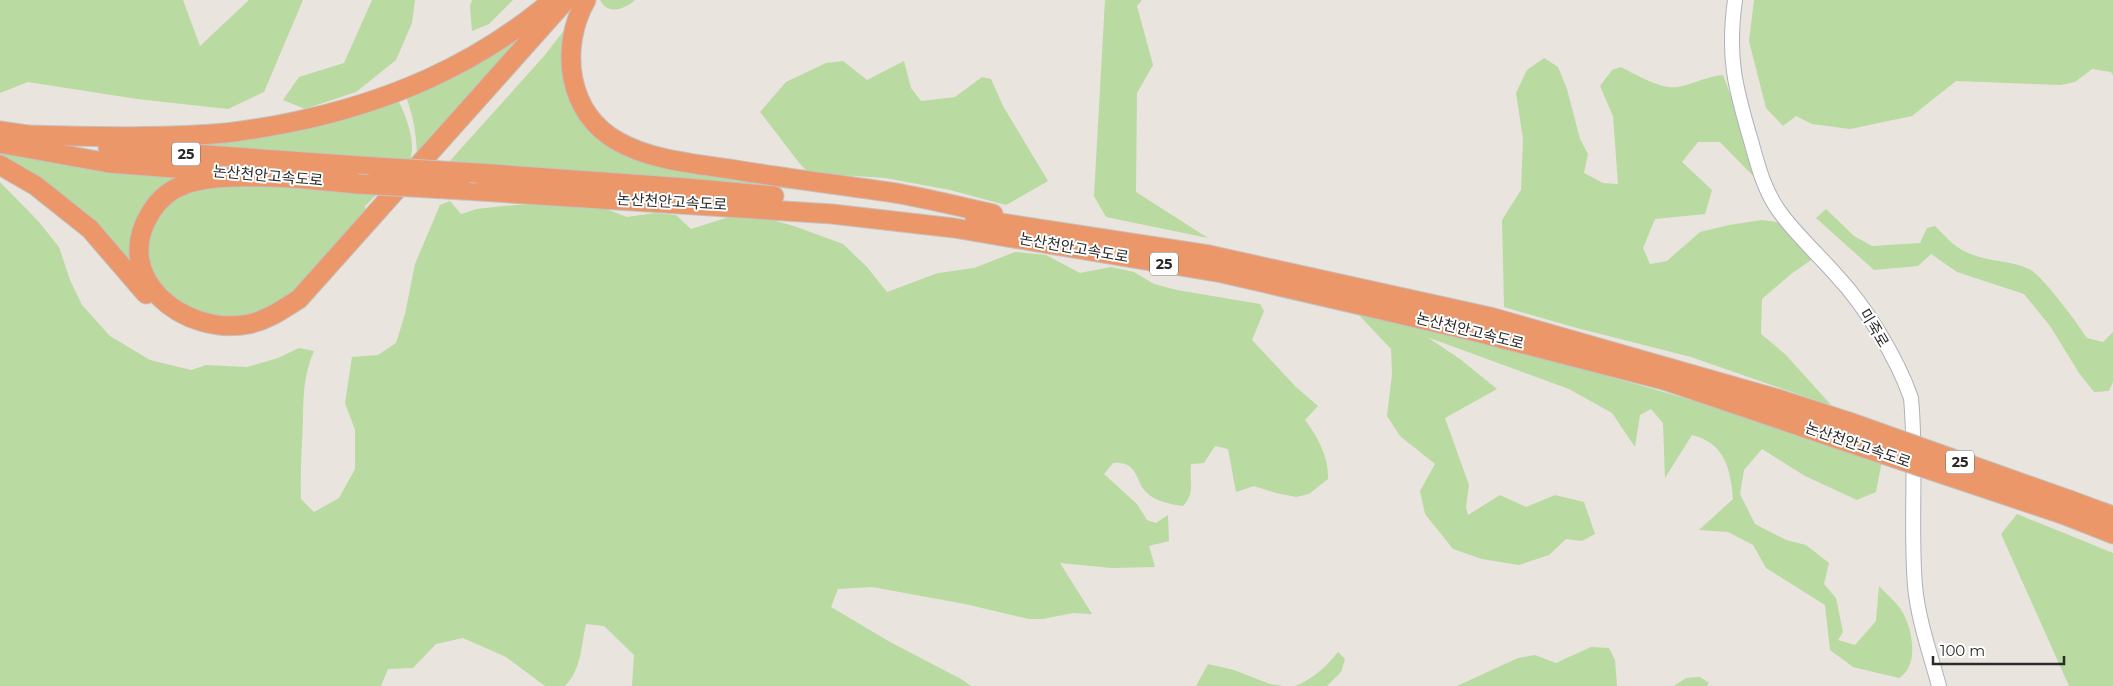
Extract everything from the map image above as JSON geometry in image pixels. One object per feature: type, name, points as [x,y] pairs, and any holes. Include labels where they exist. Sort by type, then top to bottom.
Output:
[{"type":"highway","points":[[21,134],[123,137],[195,136],[256,129],[328,114],[404,90],[448,71],[496,42],[552,0]]},
{"type":"highway","points":[[296,178],[204,180],[185,184],[166,195],[150,214],[140,238],[140,263],[143,273],[154,291],[161,299],[183,314],[206,323],[220,325],[248,324],[260,321],[299,299],[566,0]]},
{"type":"highway","points":[[0,165],[36,186],[90,229],[156,306],[164,312],[191,327],[208,332],[236,334],[257,331],[287,318],[317,294],[579,0]]},
{"type":"highway","points":[[586,0],[578,15],[570,44],[571,74],[575,92],[586,112],[601,129],[618,141],[652,155],[773,176],[929,199],[1087,235]]},
{"type":"highway","name":"논산천안고속도로","points":[[0,131],[113,148],[374,168],[676,187],[840,202],[1087,235],[1209,255],[1490,317],[1778,399],[1846,432]]},
{"type":"highway","name":"논산천안고속도로","points":[[0,143],[109,163],[358,184],[832,214],[954,228],[1222,273],[1477,332],[1664,380],[1846,432],[2067,507],[2113,516]]},
{"type":"highway","name":"논산천안고속도로","points":[[2067,507],[2113,534]]},
{"type":"street","name":"미죽로","points":[[1735,0],[1731,43],[1734,76],[1764,184],[1789,224],[1854,294],[1906,383],[1911,398],[1912,529],[1915,588],[1925,636],[1939,686]]},
{"type":"green space","points":[[0,0],[183,0],[200,46],[249,0],[303,0],[264,92],[228,109],[137,99],[28,82],[0,93]]},
{"type":"green space","points":[[372,0],[415,0],[412,23],[396,60],[356,92],[305,109],[283,100],[299,77],[344,63]]},
{"type":"green space","points":[[472,0],[513,0],[489,24],[472,31],[470,6]]},
{"type":"green space","points":[[600,0],[635,0],[621,8],[611,9],[603,5]]},
{"type":"green space","points":[[1105,0],[1142,0],[1137,6],[1153,65],[1137,93],[1136,192],[1208,238],[1106,217],[1094,196]]},
{"type":"green space","points":[[1754,0],[2113,0],[2113,75],[2111,72],[2092,69],[2075,82],[2061,85],[1956,81],[1912,116],[1850,129],[1812,124],[1796,116],[1783,126],[1766,108],[1749,41]]},
{"type":"green space","points":[[573,19],[565,48],[611,143],[859,194],[448,163],[544,56]]},
{"type":"green space","points":[[528,29],[417,161],[414,128],[406,97]]},
{"type":"green space","points":[[1544,58],[1558,67],[1567,89],[1580,139],[1588,154],[1584,173],[1603,183],[1618,184],[1613,116],[1600,86],[1612,70],[1621,67],[1648,81],[1671,87],[1684,86],[1723,75],[1751,140],[1760,183],[1720,142],[1698,142],[1682,162],[1712,190],[1705,214],[1655,219],[1643,248],[1650,264],[1667,261],[1700,232],[1762,220],[1777,222],[1814,258],[1791,274],[1762,299],[1761,334],[1785,354],[1832,406],[1691,357],[1504,307],[1502,220],[1521,190],[1523,139],[1516,93],[1527,70]]},
{"type":"green space","points":[[843,61],[867,80],[904,61],[911,88],[921,101],[955,97],[982,77],[991,79],[1003,106],[1048,181],[1006,205],[950,190],[885,178],[809,173],[760,112],[786,82],[826,63]]},
{"type":"green space","points":[[399,102],[408,123],[411,139],[412,154],[410,161],[166,144],[319,125]]},
{"type":"green space","points":[[0,151],[188,176],[165,187],[136,271],[0,157]]},
{"type":"green space","points":[[0,182],[39,222],[59,247],[70,280],[82,305],[110,336],[150,360],[191,370],[206,365],[247,367],[278,358],[299,348],[314,351],[306,376],[304,393],[301,499],[314,512],[339,498],[355,469],[355,430],[345,403],[352,357],[378,355],[396,343],[405,314],[415,264],[440,205],[450,201],[461,214],[477,209],[543,203],[598,206],[627,217],[655,213],[676,215],[691,229],[729,217],[761,217],[794,226],[843,244],[867,267],[887,292],[938,273],[974,268],[1015,252],[1046,255],[1080,273],[1111,267],[1134,272],[1154,284],[1177,290],[1260,304],[1264,311],[1252,340],[1296,387],[1318,406],[1305,420],[1322,448],[1327,463],[1328,479],[1309,494],[1296,497],[1254,486],[1236,492],[1228,449],[1215,446],[1204,463],[1191,464],[1191,491],[1183,506],[1154,498],[1142,488],[1135,473],[1128,465],[1113,463],[1104,474],[1137,504],[1147,520],[1156,523],[1168,515],[1169,541],[1149,546],[1155,567],[1112,568],[1060,563],[1092,614],[1073,613],[1043,619],[1029,619],[965,604],[872,587],[838,589],[831,607],[971,686],[632,686],[634,655],[604,626],[586,624],[578,664],[571,679],[565,686],[545,686],[506,657],[463,638],[436,644],[413,668],[388,669],[381,686],[0,686]]},
{"type":"green space","points":[[225,183],[378,193],[365,206],[365,226],[334,258],[265,315],[206,319],[175,301],[154,276],[148,251],[148,237],[154,221],[178,194]]},
{"type":"green space","points":[[1826,209],[1854,236],[1872,246],[1920,243],[1927,228],[1935,226],[1963,251],[1983,258],[2016,264],[2031,270],[2052,291],[2087,338],[2103,342],[2113,332],[2113,382],[2109,391],[2094,392],[2079,373],[2050,326],[2024,294],[1957,272],[1931,254],[1918,266],[1874,270],[1816,218]]},
{"type":"green space","points":[[1357,313],[1424,328],[1622,380],[1817,439],[1882,461],[1876,492],[1857,500],[1805,476],[1762,449],[1744,470],[1740,494],[1755,524],[1786,540],[1806,545],[1829,563],[1824,584],[1836,598],[1843,632],[1838,640],[1855,645],[1876,621],[1879,586],[1895,602],[1907,620],[1911,638],[1912,657],[1905,672],[1899,678],[1853,667],[1830,650],[1825,605],[1766,568],[1753,545],[1728,532],[1699,530],[1733,499],[1728,468],[1719,451],[1712,444],[1692,435],[1665,478],[1663,423],[1651,409],[1640,415],[1635,447],[1612,413],[1569,389],[1427,337],[1460,359],[1497,389],[1445,418],[1469,485],[1466,507],[1468,515],[1500,495],[1526,507],[1555,495],[1584,502],[1595,534],[1582,541],[1566,539],[1549,555],[1519,565],[1482,559],[1453,549],[1425,514],[1420,491],[1435,464],[1400,436],[1387,416],[1392,374],[1391,349]]},
{"type":"green space","points":[[2017,514],[2113,553],[2113,686],[2069,686],[2001,534]]},
{"type":"green space","points":[[1591,647],[1609,648],[1615,660],[1617,686],[1457,686],[1518,658],[1535,655],[1556,663]]},
{"type":"green space","points":[[1338,652],[1345,659],[1341,672],[1327,686],[1295,686],[1319,672]]},
{"type":"green space","points":[[1208,664],[1234,670],[1270,684],[1283,686],[1196,686]]},
{"type":"green space","points":[[1700,677],[1709,683],[1707,686],[1674,686],[1686,678]]}]
